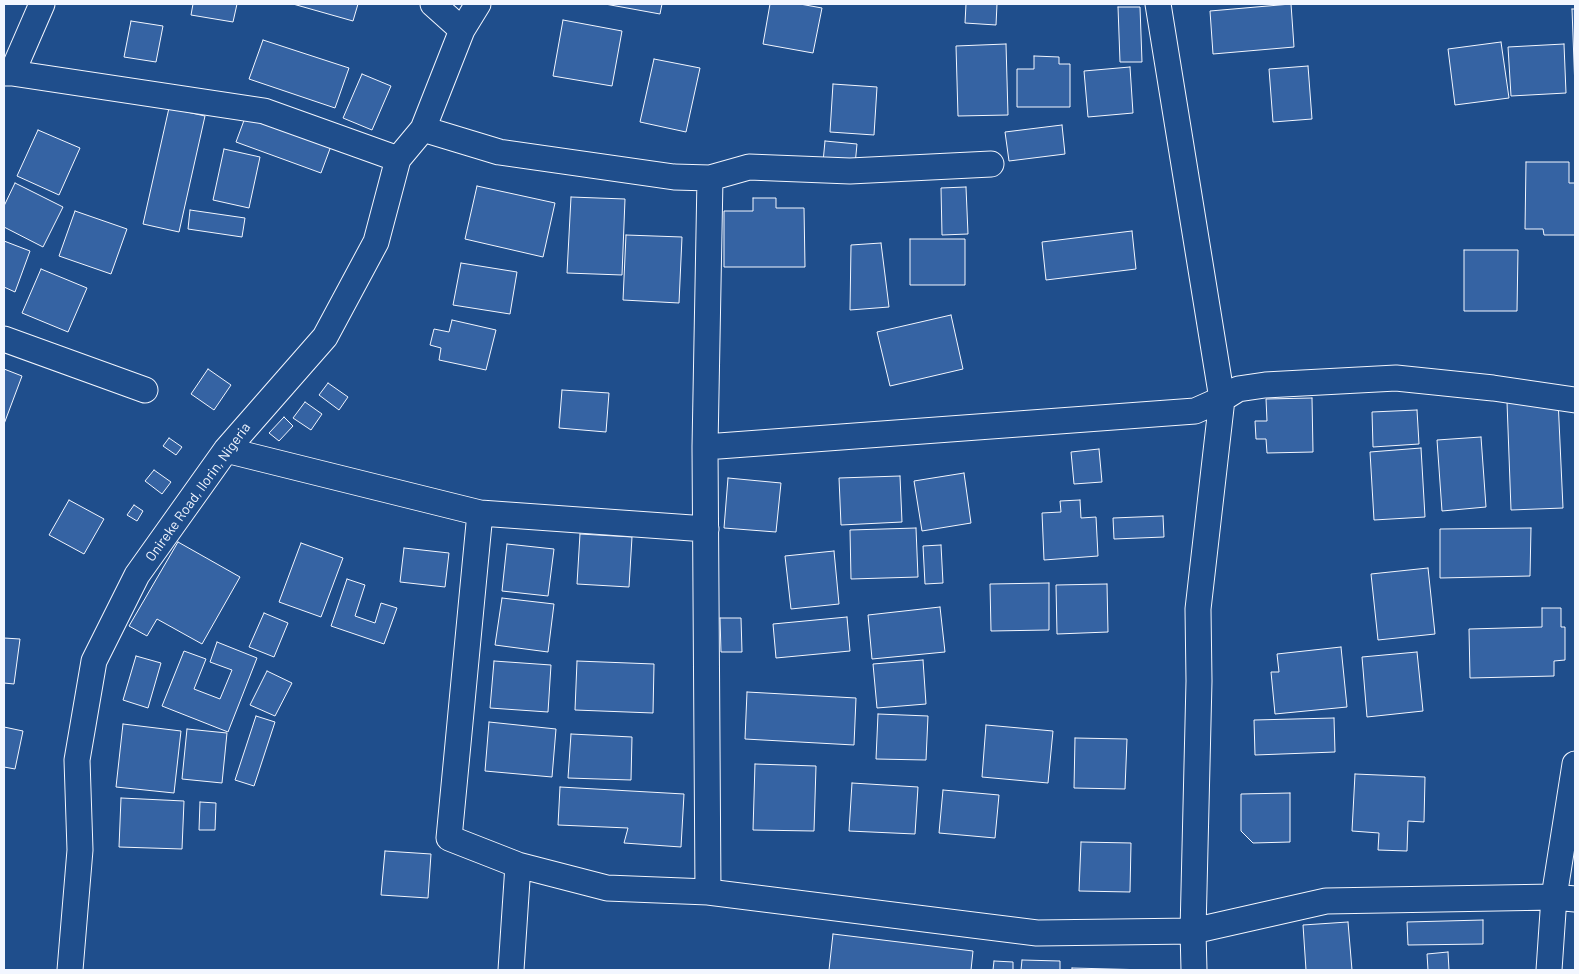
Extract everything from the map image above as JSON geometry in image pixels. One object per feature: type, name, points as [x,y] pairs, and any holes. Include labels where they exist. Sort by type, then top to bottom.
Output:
[{"type":"street","points":[[42,4],[8,73],[264,111],[398,159]]},
{"type":"street","points":[[432,4],[462,30]]},
{"type":"street","name":"Onireke Road, Ilorin, Nigeria","points":[[70,970],[80,850],[77,760],[94,661],[137,575],[226,450],[325,337],[376,242],[398,159],[423,129],[462,30],[478,4]]},
{"type":"street","points":[[1158,4],[1222,399],[1198,609],[1199,681],[1193,932],[1194,970]]},
{"type":"street","points":[[423,129],[499,152],[674,178],[710,178],[749,167],[850,171],[991,164]]},
{"type":"street","points":[[708,892],[705,447],[710,178]]},
{"type":"street","points":[[4,338],[145,390]]},
{"type":"street","points":[[705,447],[1196,411],[1238,389],[1396,378],[1493,388],[1575,400]]},
{"type":"street","points":[[226,450],[480,513],[706,529]]},
{"type":"street","points":[[480,513],[449,838],[518,865],[607,888],[708,892],[1037,933],[1193,932],[1326,902],[1565,898]]},
{"type":"street","points":[[1549,970],[1565,898],[1575,764]]},
{"type":"street","points":[[511,970],[518,865]]},
{"type":"building","points":[[193,4],[237,4],[233,22],[191,15]]},
{"type":"building","points":[[293,4],[358,4],[353,21]]},
{"type":"building","points":[[605,4],[662,4],[660,14]]},
{"type":"building","points":[[770,4],[800,4],[822,8],[813,53],[763,44]]},
{"type":"building","points":[[966,4],[997,4],[996,25],[965,23]]},
{"type":"building","points":[[1291,4],[1294,47],[1213,54],[1210,11]]},
{"type":"building","points":[[1118,7],[1140,7],[1142,62],[1120,62]]},
{"type":"building","points":[[1572,9],[1575,9],[1575,89]]},
{"type":"building","points":[[563,20],[622,31],[612,86],[553,76]]},
{"type":"building","points":[[131,21],[163,26],[156,62],[124,57]]},
{"type":"building","points":[[263,40],[349,68],[335,108],[249,79]]},
{"type":"building","points":[[1501,42],[1509,98],[1455,105],[1448,49]]},
{"type":"building","points":[[1006,44],[1008,115],[958,116],[956,46]]},
{"type":"building","points":[[1564,44],[1566,93],[1511,96],[1508,47]]},
{"type":"building","points":[[1034,56],[1059,57],[1059,64],[1070,64],[1070,107],[1017,107],[1017,69],[1034,69]]},
{"type":"building","points":[[654,59],[700,68],[686,132],[640,122]]},
{"type":"building","points":[[1308,66],[1312,119],[1273,122],[1269,69]]},
{"type":"building","points":[[1130,67],[1133,113],[1088,117],[1084,71]]},
{"type":"building","points":[[362,74],[391,86],[372,130],[343,118]]},
{"type":"building","points":[[833,84],[877,87],[874,135],[830,132]]},
{"type":"building","points":[[169,108],[205,116],[179,232],[143,224]]},
{"type":"building","points":[[246,115],[331,146],[321,173],[236,142]]},
{"type":"building","points":[[1062,125],[1065,154],[1009,161],[1005,132]]},
{"type":"building","points":[[38,130],[80,148],[59,195],[17,176]]},
{"type":"building","points":[[825,141],[857,144],[855,165],[823,162]]},
{"type":"building","points":[[224,149],[260,157],[249,208],[213,200]]},
{"type":"building","points":[[1526,162],[1569,162],[1569,183],[1575,183],[1575,235],[1544,235],[1543,229],[1525,229]]},
{"type":"building","points":[[15,183],[63,207],[43,247],[4,227],[4,206]]},
{"type":"building","points":[[477,186],[555,203],[543,257],[465,239]]},
{"type":"building","points":[[966,187],[968,234],[942,235],[941,188]]},
{"type":"building","points":[[571,197],[625,199],[622,275],[567,273]]},
{"type":"building","points":[[753,198],[776,198],[776,208],[804,208],[805,267],[724,267],[724,211],[753,211]]},
{"type":"building","points":[[190,210],[245,218],[242,237],[188,229]]},
{"type":"building","points":[[75,211],[127,229],[111,274],[59,256]]},
{"type":"building","points":[[1132,231],[1136,269],[1046,280],[1042,242]]},
{"type":"building","points":[[626,235],[682,237],[679,303],[623,300]]},
{"type":"building","points":[[910,239],[965,239],[965,285],[910,285]]},
{"type":"building","points":[[4,241],[30,251],[15,292],[4,287]]},
{"type":"building","points":[[881,243],[889,307],[850,310],[851,245]]},
{"type":"building","points":[[1464,250],[1518,250],[1517,311],[1464,311]]},
{"type":"building","points":[[461,263],[517,272],[510,314],[453,305]]},
{"type":"building","points":[[41,269],[87,288],[68,332],[22,313]]},
{"type":"building","points":[[951,315],[963,369],[890,386],[877,332]]},
{"type":"building","points":[[452,320],[496,330],[486,370],[439,360],[441,348],[430,345],[434,329],[449,332]]},
{"type":"building","points":[[4,369],[22,376],[4,424]]},
{"type":"building","points":[[208,369],[231,385],[214,410],[191,394]]},
{"type":"building","points":[[328,383],[348,397],[339,410],[319,395]]},
{"type":"building","points":[[562,390],[609,393],[606,432],[559,428]]},
{"type":"building","points":[[1312,398],[1313,452],[1267,453],[1266,439],[1256,439],[1255,421],[1267,421],[1266,399]]},
{"type":"building","points":[[1558,399],[1563,508],[1511,510],[1507,402]]},
{"type":"building","points":[[305,402],[322,414],[311,430],[293,418]]},
{"type":"building","points":[[1417,410],[1419,444],[1373,447],[1372,412]]},
{"type":"building","points":[[284,417],[293,426],[279,441],[269,433]]},
{"type":"building","points":[[1481,437],[1486,507],[1442,511],[1437,440]]},
{"type":"building","points":[[169,438],[182,447],[176,455],[163,446]]},
{"type":"building","points":[[1421,448],[1425,517],[1374,520],[1370,452]]},
{"type":"building","points":[[1099,449],[1102,482],[1074,484],[1071,452]]},
{"type":"building","points":[[154,470],[171,482],[162,494],[145,481]]},
{"type":"building","points":[[964,473],[971,523],[922,531],[914,481]]},
{"type":"building","points":[[900,476],[902,522],[841,525],[839,478]]},
{"type":"building","points":[[728,478],[781,483],[776,532],[724,528]]},
{"type":"building","points":[[69,500],[104,519],[84,554],[49,535]]},
{"type":"building","points":[[1080,500],[1081,518],[1096,517],[1098,556],[1044,560],[1042,513],[1061,512],[1060,501]]},
{"type":"building","points":[[134,505],[143,511],[137,521],[127,515]]},
{"type":"building","points":[[1163,516],[1164,537],[1114,539],[1113,518]]},
{"type":"building","points":[[916,528],[918,577],[851,579],[850,530]]},
{"type":"building","points":[[1531,528],[1530,576],[1440,578],[1440,529]]},
{"type":"building","points":[[580,534],[632,537],[629,587],[577,584]]},
{"type":"building","points":[[178,542],[240,577],[202,644],[157,619],[147,636],[129,626]]},
{"type":"building","points":[[301,543],[343,558],[321,617],[279,602]]},
{"type":"building","points":[[507,544],[554,549],[548,596],[502,591]]},
{"type":"building","points":[[941,545],[943,583],[925,584],[923,546]]},
{"type":"building","points":[[404,548],[449,553],[445,587],[400,582]]},
{"type":"building","points":[[834,551],[839,604],[791,609],[785,556]]},
{"type":"building","points":[[1428,568],[1435,634],[1378,640],[1371,574]]},
{"type":"building","points":[[347,579],[365,585],[355,616],[375,623],[381,603],[397,608],[384,644],[331,626]]},
{"type":"building","points":[[1049,583],[1049,630],[991,631],[990,584]]},
{"type":"building","points":[[1107,584],[1108,632],[1057,634],[1056,585]]},
{"type":"building","points":[[502,598],[554,604],[548,652],[495,645]]},
{"type":"building","points":[[940,607],[945,652],[872,659],[868,615]]},
{"type":"building","points":[[1542,608],[1561,608],[1561,627],[1565,627],[1565,660],[1554,661],[1554,676],[1470,678],[1469,629],[1542,627]]},
{"type":"building","points":[[264,613],[288,623],[274,657],[249,647]]},
{"type":"building","points":[[847,617],[850,651],[776,658],[773,624]]},
{"type":"building","points":[[720,618],[741,618],[742,652],[721,652]]},
{"type":"building","points":[[4,638],[20,639],[14,684],[4,683]]},
{"type":"building","points":[[217,642],[257,658],[228,732],[162,706],[184,651],[206,659],[194,689],[220,699],[232,670],[210,662]]},
{"type":"building","points":[[1341,647],[1347,707],[1275,714],[1271,672],[1279,672],[1277,654]]},
{"type":"building","points":[[1417,652],[1423,711],[1367,717],[1362,657]]},
{"type":"building","points":[[136,656],[161,663],[148,708],[123,700]]},
{"type":"building","points":[[923,660],[926,704],[877,708],[873,664]]},
{"type":"building","points":[[494,661],[551,665],[548,712],[490,708]]},
{"type":"building","points":[[577,661],[654,664],[653,713],[575,710]]},
{"type":"building","points":[[267,671],[292,683],[275,716],[250,705]]},
{"type":"building","points":[[747,692],[856,698],[854,745],[745,739]]},
{"type":"building","points":[[878,714],[928,716],[926,760],[876,759]]},
{"type":"building","points":[[256,716],[275,722],[254,786],[235,780]]},
{"type":"building","points":[[1334,718],[1335,752],[1255,755],[1254,720]]},
{"type":"building","points":[[489,722],[556,729],[552,777],[485,771]]},
{"type":"building","points":[[123,724],[181,731],[174,793],[116,787]]},
{"type":"building","points":[[986,725],[1053,731],[1048,783],[982,777]]},
{"type":"building","points":[[4,727],[23,731],[15,769],[4,767]]},
{"type":"building","points":[[187,729],[227,733],[222,783],[182,779]]},
{"type":"building","points":[[571,734],[632,737],[631,780],[568,778]]},
{"type":"building","points":[[1075,738],[1127,739],[1125,789],[1074,788]]},
{"type":"building","points":[[755,764],[816,766],[814,831],[753,830]]},
{"type":"building","points":[[1355,774],[1425,777],[1424,822],[1408,821],[1407,851],[1378,850],[1379,833],[1352,831]]},
{"type":"building","points":[[852,783],[918,787],[915,834],[849,831]]},
{"type":"building","points":[[560,787],[684,794],[681,847],[624,843],[628,828],[558,825]]},
{"type":"building","points":[[943,790],[999,795],[995,838],[939,833]]},
{"type":"building","points":[[1290,793],[1290,842],[1253,843],[1241,831],[1241,794]]},
{"type":"building","points":[[121,798],[184,801],[182,849],[119,847]]},
{"type":"building","points":[[200,802],[216,803],[215,830],[199,830]]},
{"type":"building","points":[[1081,842],[1131,843],[1130,892],[1079,891]]},
{"type":"building","points":[[385,851],[431,854],[428,898],[381,895]]},
{"type":"building","points":[[1483,920],[1483,944],[1408,945],[1407,922]]},
{"type":"building","points":[[1348,922],[1352,970],[1306,970],[1303,925]]},
{"type":"building","points":[[833,934],[973,951],[971,970],[829,970]]},
{"type":"building","points":[[1448,952],[1449,970],[1428,970],[1427,954]]},
{"type":"building","points":[[1022,960],[1060,961],[1060,970],[1021,970]]},
{"type":"building","points":[[994,961],[1013,962],[1013,970],[993,970]]},
{"type":"building","points":[[1072,968],[1149,970],[1072,970]]}]
